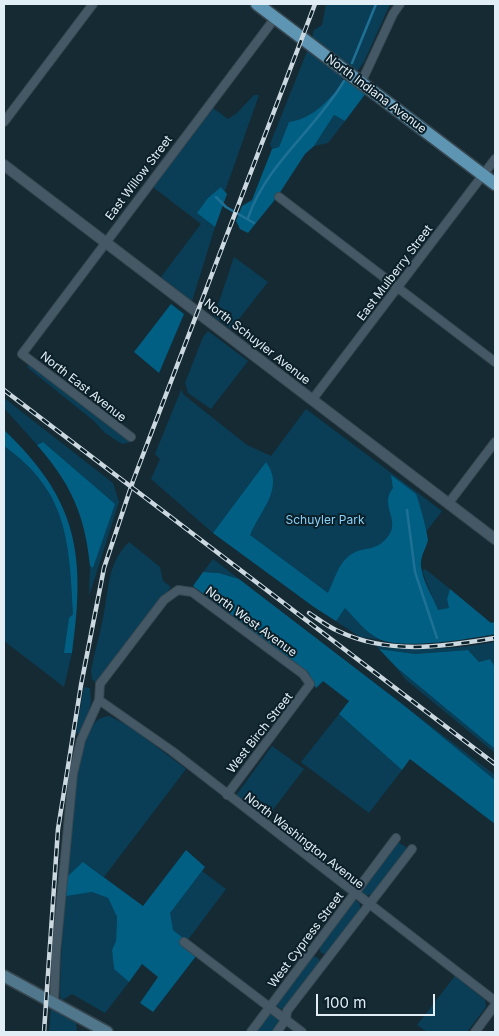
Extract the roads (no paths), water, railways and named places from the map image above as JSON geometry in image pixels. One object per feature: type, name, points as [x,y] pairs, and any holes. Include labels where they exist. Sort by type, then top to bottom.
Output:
[{"type":"main road","name":"North Indiana Avenue","points":[[257,4],[495,184]]},
{"type":"main road","points":[[4,976],[107,1032]]},
{"type":"street","points":[[4,122],[93,4]]},
{"type":"street","points":[[361,82],[393,14],[400,4]]},
{"type":"street","name":"East Willow Street","points":[[22,354],[276,18]]},
{"type":"street","name":"East Mulberry Street","points":[[312,400],[495,158]]},
{"type":"street","name":"North Schuyler Avenue","points":[[4,165],[495,540]]},
{"type":"street","points":[[279,197],[495,362]]},
{"type":"street","name":"North East Avenue","points":[[22,354],[131,438]]},
{"type":"street","points":[[448,504],[495,442]]},
{"type":"street","name":"North West Avenue","points":[[99,700],[100,684],[164,600],[174,591],[185,589],[192,592],[303,674],[310,684]]},
{"type":"street","name":"West Birch Street","points":[[226,795],[310,684]]},
{"type":"street","points":[[54,1003],[56,952],[72,774],[81,740],[99,700]]},
{"type":"street","name":"North Washington Avenue","points":[[99,700],[172,751],[226,795],[495,1001]]},
{"type":"street","name":"West Cypress Street","points":[[251,1032],[396,838]]},
{"type":"street","points":[[277,1032],[286,1019],[287,1011],[412,849]]},
{"type":"street","points":[[184,942],[302,1032]]},
{"type":"street","points":[[475,1032],[495,1005]]},
{"type":"waterway","points":[[352,63],[376,4]]},
{"type":"waterway","points":[[248,218],[256,198],[267,180],[332,99],[344,81]]},
{"type":"waterway","points":[[216,197],[226,207],[254,223]]},
{"type":"waterway","points":[[407,510],[415,572],[437,638]]},
{"type":"railway","points":[[44,1032],[58,829],[81,685],[104,568],[133,481],[315,4]]},
{"type":"railway","points":[[4,390],[495,764]]},
{"type":"railway","points":[[309,613],[338,631],[357,639],[396,646],[436,646],[495,638]]},
{"type":"park label","name":"Schuyler Park","points":[[325,520]]}]
